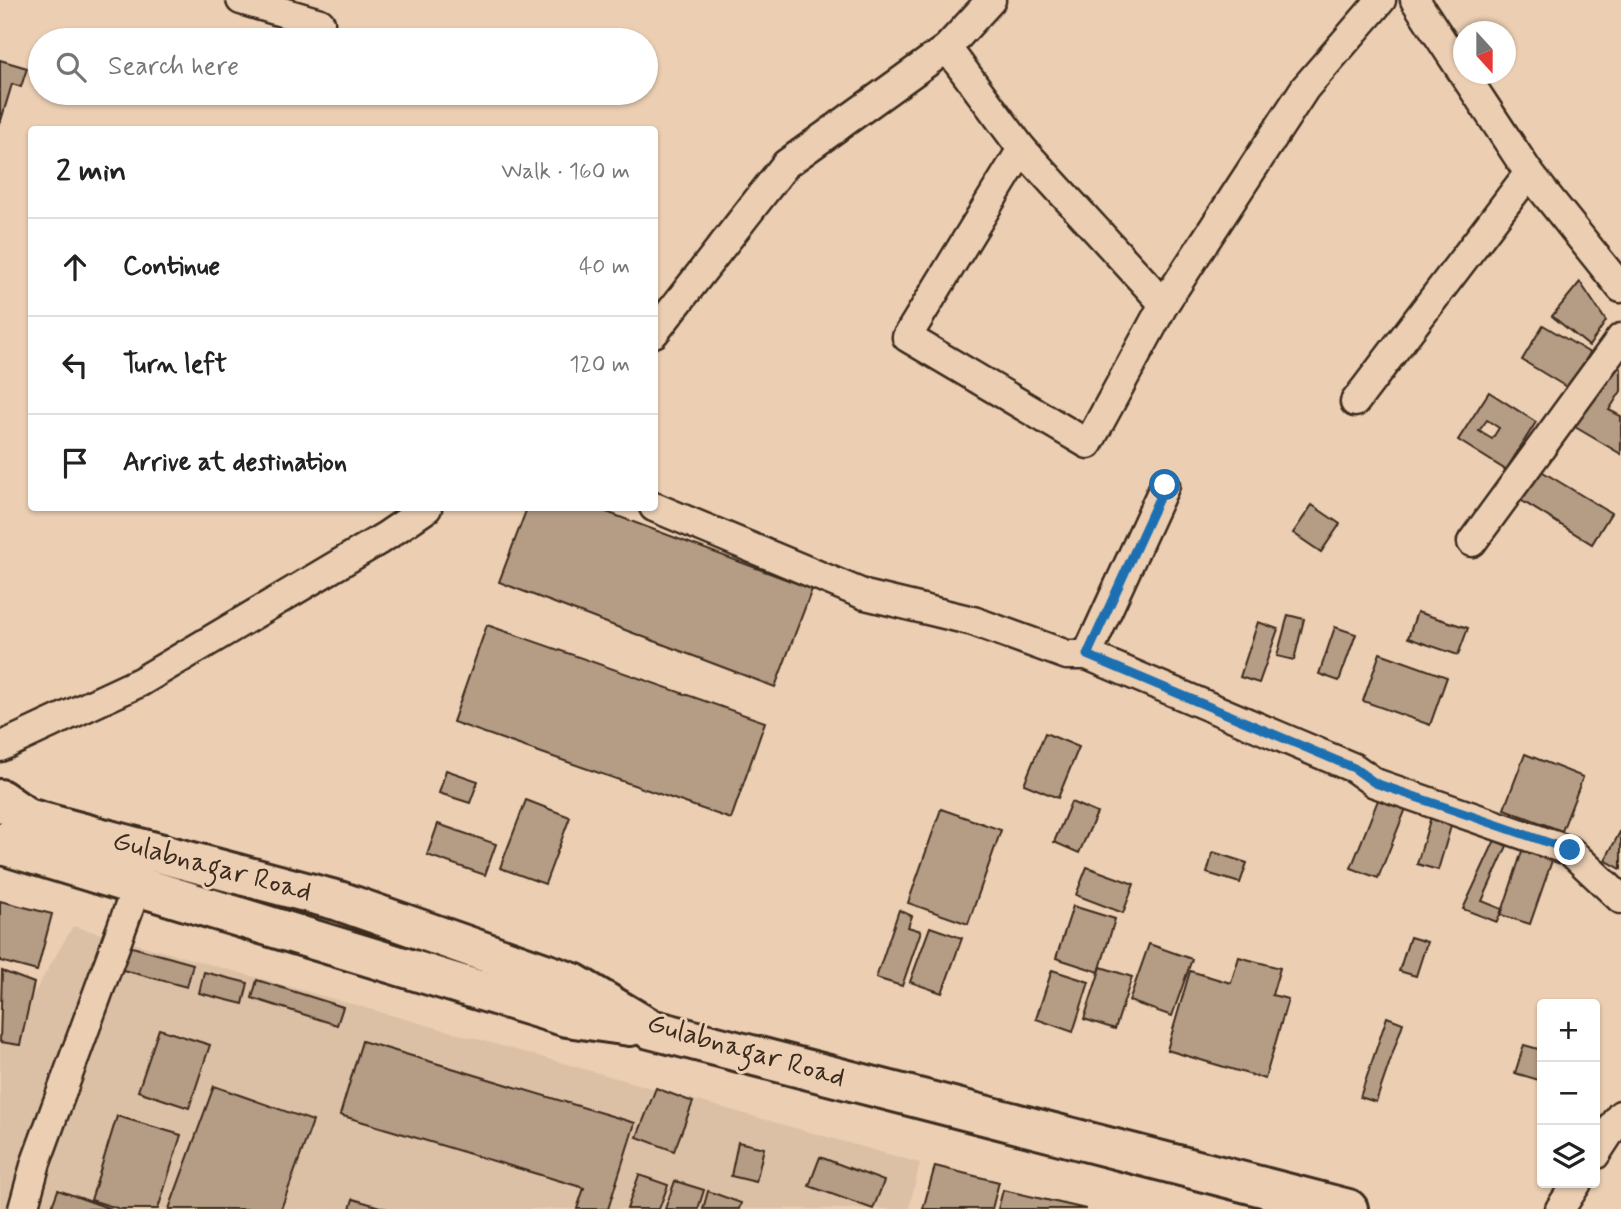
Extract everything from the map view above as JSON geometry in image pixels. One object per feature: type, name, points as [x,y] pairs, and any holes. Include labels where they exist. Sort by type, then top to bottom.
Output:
[{"type":"main road","name":"Gulabnagar Road","points":[[0,799],[27,818],[339,901],[573,983],[650,1029],[1348,1209]]},
{"type":"main road","points":[[2,848],[137,886],[567,1017],[650,1029]]},
{"type":"street","points":[[241,0],[320,23]]},
{"type":"street","points":[[658,328],[786,164],[947,48],[991,0]]},
{"type":"street","points":[[1022,149],[907,337],[1088,444],[1164,304],[1305,88],[1381,0]]},
{"type":"street","points":[[1415,0],[1529,173],[1621,288]]},
{"type":"street","points":[[947,48],[1022,149],[1164,304]]},
{"type":"street","points":[[1355,402],[1529,173]]},
{"type":"street","points":[[1472,542],[1621,338]]},
{"type":"street","points":[[1087,655],[1165,485]]},
{"type":"street","points":[[658,509],[865,595],[973,621],[1067,655],[1087,655],[1354,768],[1375,783],[1570,850],[1621,899]]},
{"type":"street","points":[[0,747],[140,682],[386,536],[423,511]]},
{"type":"street","points":[[23,1209],[36,1162],[137,886]]},
{"type":"street","points":[[1600,1148],[1621,1115]]},
{"type":"street","points":[[1560,1209],[1574,1188]]},
{"type":"shaded area","points":[[73,926],[920,1163],[909,1209],[0,1209],[0,1043],[12,1031]]},
{"type":"building","points":[[0,60],[27,68],[21,87],[12,84],[0,124]]},
{"type":"building","points":[[1580,282],[1606,321],[1589,346],[1552,316]]},
{"type":"building","points":[[1543,325],[1590,353],[1568,388],[1522,360]]},
{"type":"building","points":[[1613,364],[1621,369],[1621,391],[1609,410],[1621,416],[1621,454],[1575,427]]},
{"type":"building","points":[[1489,392],[1536,422],[1506,470],[1458,440]],"holes":[[[1487,420],[1499,428],[1492,439],[1479,431]]]},
{"type":"building","points":[[1533,466],[1611,513],[1592,544],[1514,496]]},
{"type":"building","points":[[1312,505],[1340,524],[1321,552],[1293,533]]},
{"type":"building","points":[[526,511],[604,511],[812,589],[775,687],[499,582]]},
{"type":"building","points":[[1417,612],[1468,628],[1458,655],[1408,638]]},
{"type":"building","points":[[1288,615],[1304,619],[1294,660],[1277,656]]},
{"type":"building","points":[[1258,622],[1278,629],[1259,683],[1240,677]]},
{"type":"building","points":[[487,625],[765,722],[731,819],[453,722]]},
{"type":"building","points":[[1335,627],[1356,634],[1339,681],[1319,674]]},
{"type":"building","points":[[1380,653],[1447,677],[1430,725],[1363,701]]},
{"type":"building","points":[[1045,733],[1079,747],[1058,798],[1024,784]]},
{"type":"building","points":[[1525,754],[1583,777],[1562,831],[1504,809]]},
{"type":"building","points":[[446,770],[478,781],[470,803],[439,793]]},
{"type":"building","points":[[1382,790],[1409,801],[1378,878],[1351,868]]},
{"type":"building","points":[[526,800],[570,817],[545,884],[500,868]]},
{"type":"building","points":[[1071,802],[1097,813],[1079,853],[1054,842]]},
{"type":"building","points":[[941,809],[1001,830],[968,924],[908,903]]},
{"type":"building","points":[[1433,810],[1454,816],[1438,870],[1417,864]]},
{"type":"building","points":[[438,824],[496,844],[485,875],[427,855]]},
{"type":"building","points":[[1621,830],[1621,869],[1605,860]]},
{"type":"building","points":[[1495,840],[1507,846],[1482,901],[1502,909],[1497,922],[1463,909]]},
{"type":"building","points":[[1525,842],[1555,852],[1530,924],[1501,915]]},
{"type":"building","points":[[1213,852],[1247,863],[1240,883],[1207,873]]},
{"type":"building","points":[[1087,867],[1134,884],[1123,913],[1076,895]]},
{"type":"building","points":[[0,901],[52,914],[37,971],[0,961]]},
{"type":"building","points":[[1073,906],[1115,919],[1099,972],[1056,958]]},
{"type":"building","points":[[899,910],[912,916],[908,927],[921,931],[902,986],[876,978]]},
{"type":"building","points":[[930,927],[962,938],[942,993],[910,982]]},
{"type":"building","points":[[1410,937],[1427,942],[1416,976],[1399,971]]},
{"type":"building","points":[[1149,944],[1192,959],[1172,1016],[1129,1001]]},
{"type":"building","points":[[125,945],[193,964],[187,987],[119,969]]},
{"type":"building","points":[[1239,957],[1280,968],[1272,995],[1288,999],[1265,1079],[1167,1050],[1190,971],[1231,983]]},
{"type":"building","points":[[1101,967],[1132,977],[1115,1029],[1084,1019]]},
{"type":"building","points":[[1052,970],[1089,982],[1073,1032],[1036,1019]]},
{"type":"building","points":[[2,971],[34,983],[20,1045],[0,1042]]},
{"type":"building","points":[[204,972],[248,983],[243,1004],[199,993]]},
{"type":"building","points":[[257,980],[343,1007],[337,1025],[252,998]]},
{"type":"building","points":[[1387,1017],[1403,1023],[1376,1102],[1360,1097]]},
{"type":"building","points":[[159,1029],[210,1045],[189,1108],[138,1091]]},
{"type":"building","points":[[362,1041],[635,1123],[608,1209],[577,1209],[584,1188],[340,1115]]},
{"type":"building","points":[[1524,1045],[1537,1049],[1537,1080],[1515,1073]]},
{"type":"building","points":[[214,1086],[313,1121],[281,1209],[169,1209]]},
{"type":"building","points":[[656,1088],[693,1102],[674,1151],[637,1137]]},
{"type":"building","points":[[117,1116],[181,1135],[158,1209],[120,1209],[91,1200]]},
{"type":"building","points":[[738,1142],[764,1148],[756,1182],[731,1176]]},
{"type":"building","points":[[820,1157],[884,1181],[873,1209],[809,1186]]},
{"type":"building","points":[[935,1166],[999,1182],[992,1209],[923,1209]]},
{"type":"building","points":[[639,1175],[668,1185],[659,1209],[627,1209]]},
{"type":"building","points":[[675,1181],[704,1190],[698,1209],[665,1209]]},
{"type":"building","points":[[58,1190],[111,1209],[51,1209]]},
{"type":"building","points":[[1003,1190],[1086,1209],[998,1209]]},
{"type":"building","points":[[708,1191],[741,1203],[739,1209],[703,1209]]},
{"type":"building","points":[[353,1199],[387,1209],[350,1209]]},
{"type":"route","points":[[1165,485],[1087,655],[1354,768],[1375,783],[1570,850]]}]
